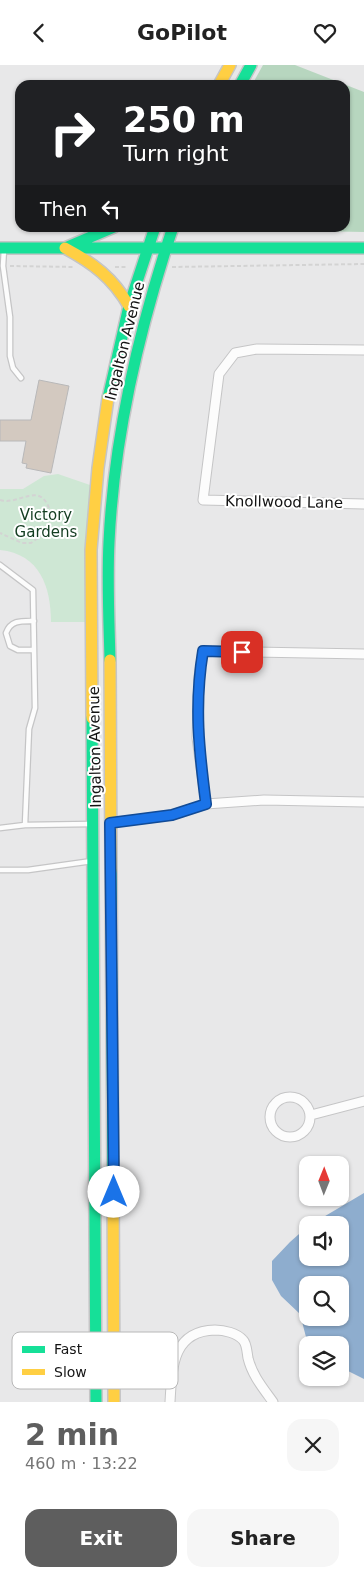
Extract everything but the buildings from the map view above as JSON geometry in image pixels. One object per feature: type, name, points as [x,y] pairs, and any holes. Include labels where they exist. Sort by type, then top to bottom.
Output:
[{"type":"main road","points":[[222,80],[230,65]]},
{"type":"main road","points":[[243,80],[252,65]]},
{"type":"main road","points":[[65,248],[102,232]]},
{"type":"main road","name":"Ingalton Avenue","points":[[96,1332],[90,623],[93,515],[101,433],[110,384],[128,305],[153,232]]},
{"type":"main road","name":"Ingalton Avenue","points":[[114,1332],[108,587],[112,499],[120,429],[133,361],[149,300],[171,232]]},
{"type":"main road","points":[[2,248],[364,248]]},
{"type":"main road","points":[[65,248],[100,267],[119,287],[128,305]]},
{"type":"main road","points":[[93,824],[110,823]]},
{"type":"main road","name":"Ingalton Avenue","points":[[96,1389],[96,1402]]},
{"type":"main road","name":"Ingalton Avenue","points":[[114,1389],[114,1402]]},
{"type":"street","name":"Knollwood Lane","points":[[364,350],[257,349],[235,353],[219,374],[203,500],[364,504]]},
{"type":"street","points":[[206,804],[197,738],[199,676],[203,651],[364,654]]},
{"type":"street","points":[[110,823],[172,815],[206,804],[264,800],[364,801]]},
{"type":"street","points":[[288,1097],[301,1100],[306,1104],[311,1115],[310,1122],[302,1134],[289,1137],[276,1132],[270,1119],[273,1107],[282,1099],[288,1097]]},
{"type":"street","points":[[311,1115],[364,1101]]},
{"type":"street","points":[[178,1353],[189,1337],[199,1331],[218,1330],[237,1334],[245,1341],[252,1373],[273,1402]]},
{"type":"street","points":[[170,1402],[171,1389]]},
{"type":"lane","points":[[2,248],[10,317],[10,356],[13,368],[21,378]]},
{"type":"lane","points":[[0,565],[33,590],[35,708],[29,729],[25,825]]},
{"type":"lane","points":[[34,621],[17,622],[9,626],[6,633],[10,646],[18,650],[34,650]]},
{"type":"lane","points":[[0,828],[25,825],[93,824]]},
{"type":"lane","points":[[0,869],[28,870],[93,861]]},
{"type":"path","points":[[173,267],[364,264]]},
{"type":"path","points":[[3,266],[80,267]]},
{"type":"path","points":[[100,267],[123,267]]},
{"type":"path","points":[[0,500],[12,501],[24,495],[33,494],[45,500],[51,514],[45,533],[31,543],[22,543],[0,533]]},
{"type":"green space","points":[[263,65],[295,65],[333,80],[255,80]]},
{"type":"green space","points":[[350,87],[364,92],[364,232],[350,232]]},
{"type":"green space","name":"Victory Gardens","points":[[58,474],[90,485],[85,622],[51,622],[49,597],[40,574],[34,565],[14,553],[0,550],[0,489],[23,489],[44,476]]},
{"type":"water","points":[[364,1193],[364,1379],[349,1372],[349,1336],[306,1336],[303,1326],[349,1326],[349,1276],[299,1276],[299,1313],[281,1296],[272,1280],[272,1261],[299,1234],[299,1266],[349,1266],[349,1216],[325,1216],[342,1206],[349,1206],[349,1202]]},
{"type":"traffic: fast","points":[[243,80],[251,65]]},
{"type":"traffic: fast","points":[[65,248],[102,232]]},
{"type":"traffic: fast","points":[[108,398],[129,306],[153,232]]},
{"type":"traffic: fast","points":[[110,660],[108,557],[116,462],[122,422],[139,343],[171,232]]},
{"type":"traffic: fast","points":[[0,248],[364,248]]},
{"type":"traffic: fast","points":[[92,718],[96,1332]]},
{"type":"traffic: fast","points":[[111,871],[113,1180]]},
{"type":"traffic: fast","points":[[96,1389],[96,1402]]},
{"type":"traffic: slow","points":[[222,80],[230,65]]},
{"type":"traffic: slow","points":[[65,248],[85,259],[102,272],[116,287],[129,306]]},
{"type":"traffic: slow","points":[[92,718],[91,550],[98,468],[108,398]]},
{"type":"traffic: slow","points":[[110,660],[111,871]]},
{"type":"traffic: slow","points":[[113,1180],[114,1332]]},
{"type":"traffic: slow","points":[[114,1389],[114,1402]]},
{"type":"route","points":[[114,1192],[110,823],[172,815],[206,804],[197,738],[199,676],[203,651],[242,652]]}]
